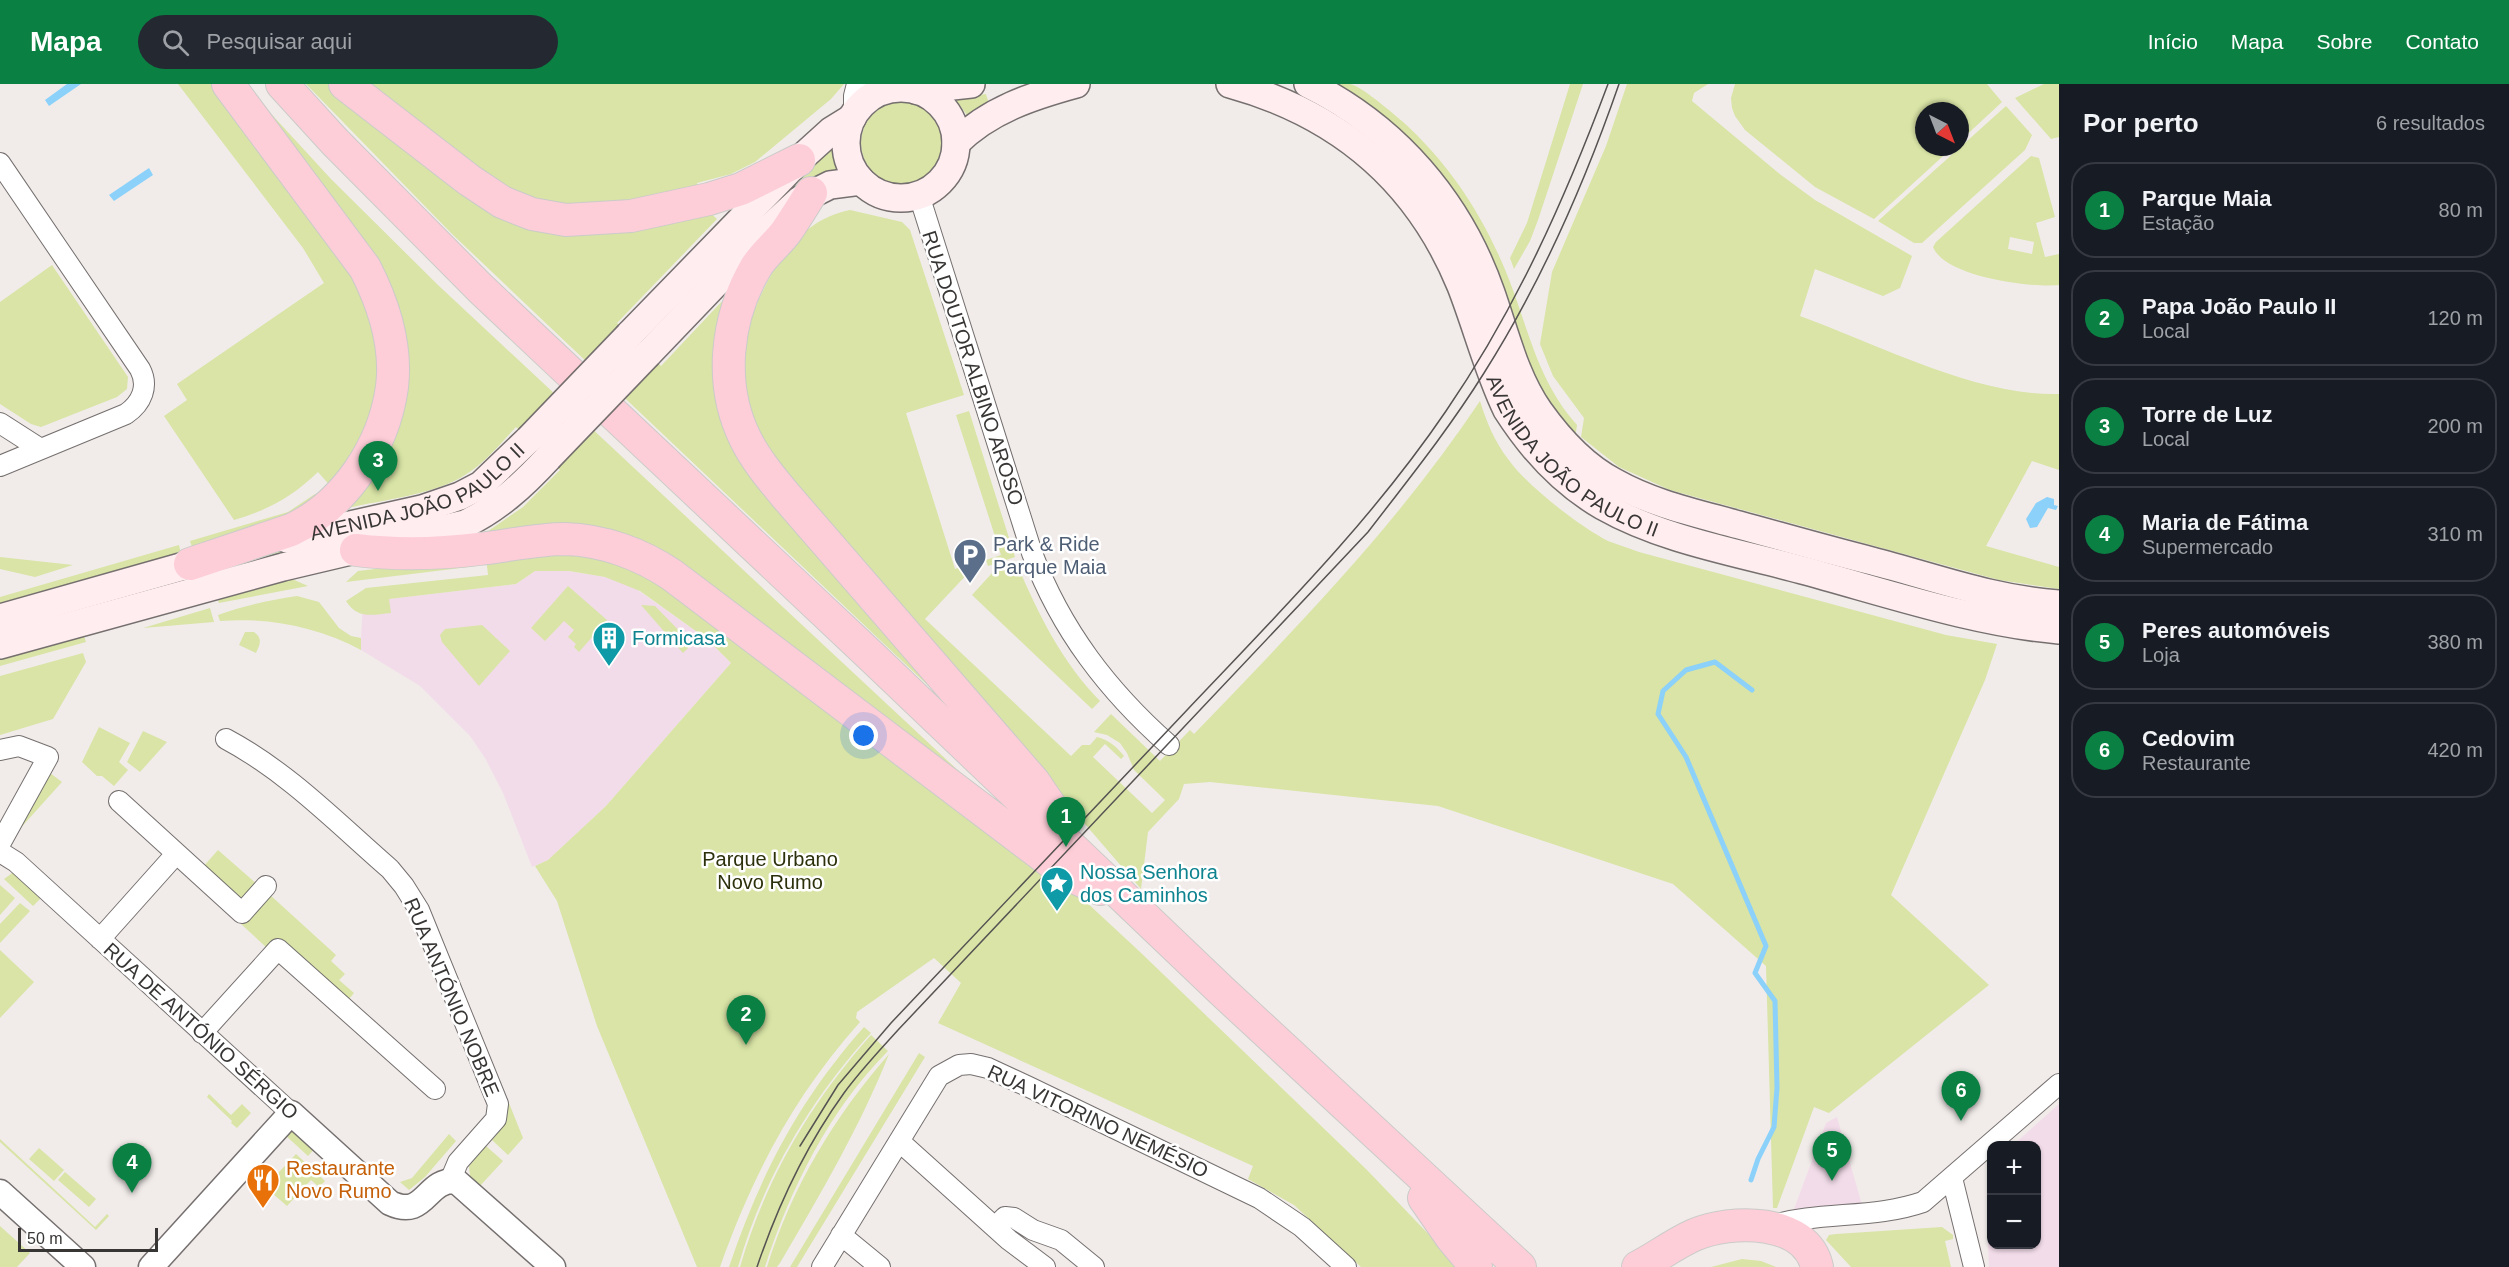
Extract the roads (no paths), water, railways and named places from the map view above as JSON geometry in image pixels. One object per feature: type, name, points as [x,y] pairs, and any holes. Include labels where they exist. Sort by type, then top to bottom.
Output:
[{"type":"highway","points":[[190,564],[291,530],[306,523],[333,502],[350,483],[370,453],[380,432],[392,387],[390,339],[376,290],[365,268],[228,84]]},
{"type":"highway","points":[[269,84],[374,197],[466,290],[1097,878],[1520,1267]]},
{"type":"highway","points":[[282,84],[335,142],[481,289],[1097,878],[1497,1267]]},
{"type":"highway","points":[[345,84],[469,180],[502,202],[532,214],[566,220],[631,216],[709,199],[741,189],[799,160]]},
{"type":"highway","points":[[811,193],[785,233],[757,265],[730,334],[729,362],[736,414],[745,439],[764,469],[786,496],[1034,782],[1097,878]]},
{"type":"highway","points":[[356,550],[390,554],[440,553],[564,539],[592,542],[637,555],[672,574],[1067,874],[1097,878]]},
{"type":"highway","points":[[1424,1198],[1451,1237],[1476,1267]]},
{"type":"highway","points":[[1638,1267],[1684,1240],[1706,1231],[1730,1226],[1767,1227],[1787,1233],[1814,1254],[1817,1267]]},
{"type":"highway","points":[[1486,1234],[1505,1240],[1525,1257],[1542,1267]]},
{"type":"highway","points":[[1680,1267],[1710,1250],[1748,1245],[1783,1252],[1810,1267]]},
{"type":"main road","points":[[914,88],[937,101],[948,113],[954,127],[956,143],[954,160],[946,175],[934,187],[920,195],[892,197],[875,192],[861,181],[851,167],[847,151],[847,134],[853,116],[867,100],[884,91],[902,87],[971,84]]},
{"type":"main road","points":[[956,143],[987,117],[1036,95],[1076,84]]},
{"type":"main road","name":"AVENIDA JOÃO PAULO II","points":[[1230,84],[1285,103],[1328,125],[1364,151],[1405,191],[1436,234],[1453,268],[1508,410],[1536,450],[1582,493],[1618,514],[1671,534],[1994,621],[2059,630]]},
{"type":"main road","name":"AVENIDA JOÃO PAULO II","points":[[1308,84],[1374,125],[1415,163],[1439,192],[1457,218],[1482,268],[1530,397],[1560,438],[1588,465],[1612,481],[1667,506],[1999,596],[2059,604]]},
{"type":"main road","name":"AVENIDA JOÃO PAULO II","points":[[0,618],[266,543],[441,504],[481,485],[529,439],[799,160],[831,131],[853,116]]},
{"type":"main road","name":"AVENIDA JOÃO PAULO II","points":[[0,645],[272,570],[465,525],[510,496],[776,221],[811,193],[830,185],[861,181]]},
{"type":"street","points":[[853,116],[857,84]]},
{"type":"street","points":[[0,163],[143,376],[141,397],[132,410],[0,466]]},
{"type":"street","name":"RUA DOUTOR ALBINO AROSO","points":[[920,195],[1044,586],[1086,657],[1118,695],[1170,745]]},
{"type":"street","points":[[0,423],[39,448]]},
{"type":"street","name":"RUA ANTÓNIO NOBRE","points":[[226,739],[257,755],[282,774],[390,869],[419,910],[498,1104],[496,1119],[458,1162],[450,1180]]},
{"type":"street","points":[[0,750],[19,746],[48,757],[0,844]]},
{"type":"street","points":[[119,801],[242,913],[266,886]]},
{"type":"street","name":"RUA DE ANTÓNIO SÉRGIO","points":[[0,852],[16,862],[390,1203],[406,1208],[422,1201],[438,1184],[450,1180]]},
{"type":"street","points":[[100,939],[176,854]]},
{"type":"street","points":[[202,1033],[278,948],[435,1089]]},
{"type":"street","name":"RUA VITORINO NEMÉSIO","points":[[822,1267],[939,1076],[958,1065],[971,1064],[1029,1087],[1260,1198],[1302,1227],[1346,1267]]},
{"type":"street","points":[[1767,1227],[1791,1220],[1898,1211],[1923,1202],[2059,1084]]},
{"type":"street","points":[[151,1267],[291,1113]]},
{"type":"street","points":[[899,1141],[995,1227],[1045,1267]]},
{"type":"street","points":[[1952,1178],[1974,1267]]},
{"type":"street","points":[[450,1180],[461,1184],[553,1267]]},
{"type":"street","points":[[0,1192],[78,1265]]},
{"type":"street","points":[[995,1227],[1005,1217],[1014,1218],[1033,1230],[1061,1240],[1094,1267]]},
{"type":"street","points":[[841,1235],[880,1267]]},
{"type":"water","points":[[67,84],[81,84],[49,106],[45,100]]},
{"type":"water","points":[[149,168],[153,175],[114,201],[109,195]]},
{"type":"water","points":[[2047,497],[2054,499],[2054,505],[2058,506],[2056,510],[2048,508],[2037,527],[2030,528],[2026,519],[2036,503]]},
{"type":"waterway","points":[[1751,1180],[1758,1159],[1774,1127],[1777,1088],[1775,1001],[1755,973],[1766,946],[1686,757],[1658,714],[1663,691],[1686,670],[1715,662],[1752,690]]},
{"type":"tram line","points":[[800,1146],[838,1085],[891,1023],[1290,602],[1356,528],[1417,451],[1471,372],[1517,293],[1556,211],[1608,84]]},
{"type":"tram line","points":[[757,1267],[783,1199],[805,1155],[830,1113],[857,1077],[898,1030],[1368,532],[1413,474],[1471,394],[1505,339],[1543,269],[1576,196],[1619,84]]},
{"type":"place","name":"Torre de Luz","points":[[378,491]]},
{"type":"place","name":"Park & Ride Parque Maia","points":[[970,584]]},
{"type":"place","name":"Formicasa","points":[[609,667]]},
{"type":"place","name":"Parque Maia","points":[[1066,847]]},
{"type":"place","name":"Nossa Senhora dos Caminhos","points":[[1057,912]]},
{"type":"place","name":"Papa João Paulo II","points":[[746,1045]]},
{"type":"place","name":"Cedovim","points":[[1961,1121]]},
{"type":"place","name":"Peres automóveis","points":[[1832,1181]]},
{"type":"place","name":"Maria de Fátima","points":[[132,1193]]},
{"type":"place","name":"Restaurante Novo Rumo","points":[[263,1209]]},
{"type":"park label","name":"Parque Urbano Novo Rumo","points":[[770,870]]}]
